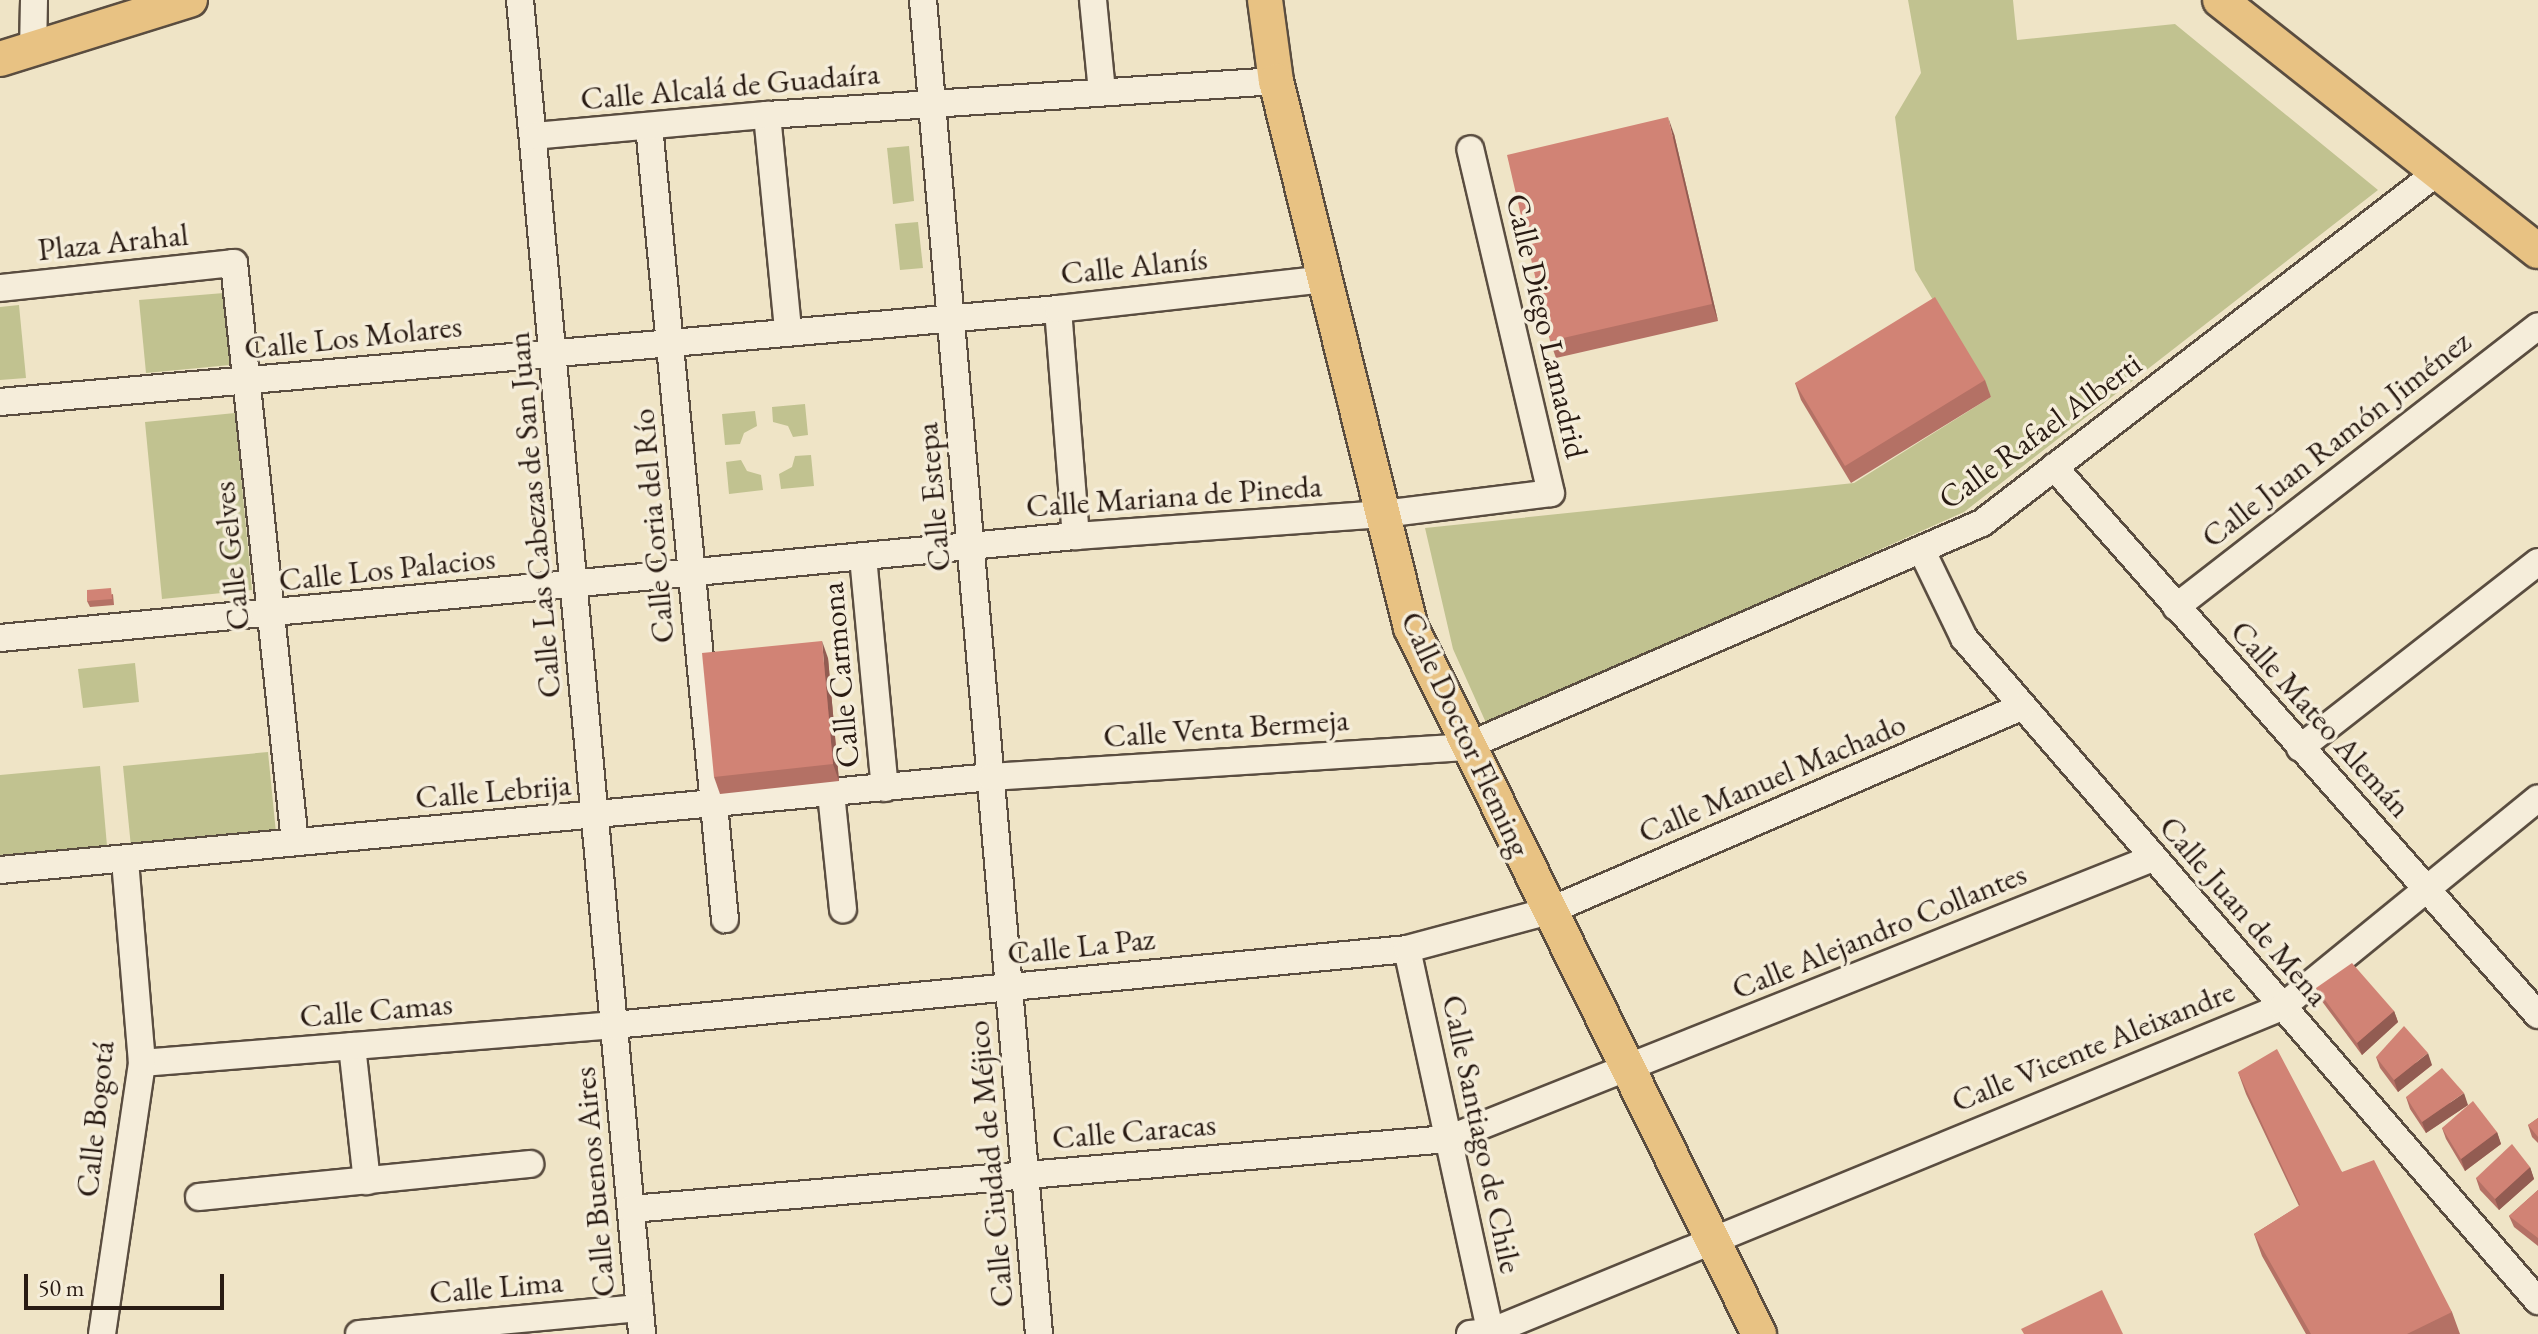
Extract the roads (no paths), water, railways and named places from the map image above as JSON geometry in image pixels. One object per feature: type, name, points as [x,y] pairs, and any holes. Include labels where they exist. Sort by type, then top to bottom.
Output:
[{"type":"main road","points":[[0,59],[33,52],[190,0]]},
{"type":"main road","name":"Calle Doctor Fleming","points":[[1265,0],[1276,81],[1411,628],[1465,747],[1631,1067],[1759,1334]]},
{"type":"main road","points":[[2220,0],[2435,174],[2538,251]]},
{"type":"street","points":[[33,52],[34,0]]},
{"type":"street","name":"Calle Las Cabezas de San Juan","points":[[520,0],[614,1025]]},
{"type":"street","name":"Calle Estepa","points":[[923,0],[1009,987]]},
{"type":"street","points":[[1093,0],[1102,91]]},
{"type":"street","name":"Calle Alcalá de Guadaíra","points":[[534,136],[767,115],[1276,81]]},
{"type":"street","points":[[767,115],[788,331]]},
{"type":"street","name":"Calle Coria del Río","points":[[649,126],[725,919]]},
{"type":"street","name":"Calle Diego Lamadrid","points":[[1383,514],[1551,493],[1470,149]]},
{"type":"street","name":"Calle Rafael Alberti","points":[[1465,747],[1982,523],[2435,174]]},
{"type":"street","name":"Plaza Arahal","points":[[0,288],[234,263]]},
{"type":"street","name":"Calle Gelves","points":[[234,263],[295,842]]},
{"type":"street","name":"Calle Alanís","points":[[951,315],[1058,309],[1325,279]]},
{"type":"street","points":[[1058,309],[1076,536]]},
{"type":"street","name":"Calle Los Molares","points":[[0,402],[247,382],[669,339],[951,315]]},
{"type":"street","name":"Calle Juan Ramón Jiménez","points":[[2176,607],[2538,326]]},
{"type":"street","name":"Calle Mateo Alemán","points":[[2054,467],[2538,1015]]},
{"type":"street","name":"Calle Mariana de Pineda","points":[[971,546],[1383,514]]},
{"type":"street","name":"Calle Los Palacios","points":[[0,638],[271,615],[971,546]]},
{"type":"street","name":"Calle Juan de Mena","points":[[1922,551],[1964,638],[2538,1301]]},
{"type":"street","name":"Calle Carmona","points":[[863,557],[885,788]]},
{"type":"street","points":[[2300,748],[2538,562]]},
{"type":"street","name":"Calle Manuel Machado","points":[[1549,911],[2021,707]]},
{"type":"street","name":"Calle Venta Bermeja","points":[[991,777],[1465,747]]},
{"type":"street","name":"Calle Lebrija","points":[[0,870],[125,862],[295,842],[595,817],[991,777]]},
{"type":"street","points":[[831,793],[843,909]]},
{"type":"street","name":"Calle Vicente Aleixandre","points":[[1484,1333],[2282,1007],[2424,886],[2538,798]]},
{"type":"street","name":"Calle Alejandro Collantes","points":[[1631,1067],[2153,858]]},
{"type":"street","name":"Calle Bogotá","points":[[102,1334],[142,1063],[125,862]]},
{"type":"street","name":"Calle La Paz","points":[[614,1025],[1407,949],[1549,911]]},
{"type":"street","name":"Calle Santiago de Chile","points":[[1407,949],[1448,1139],[1484,1333]]},
{"type":"street","name":"Calle Ciudad de Méjico","points":[[1009,987],[1039,1334]]},
{"type":"street","name":"Calle Camas","points":[[142,1063],[614,1025]]},
{"type":"street","name":"Calle Buenos Aires","points":[[614,1025],[642,1334]]},
{"type":"street","points":[[352,1046],[367,1181]]},
{"type":"street","name":"Calle Caracas","points":[[631,1209],[1448,1139],[1631,1067]]},
{"type":"street","points":[[199,1197],[530,1164]]},
{"type":"street","name":"Calle Lima","points":[[359,1334],[640,1308]]}]
